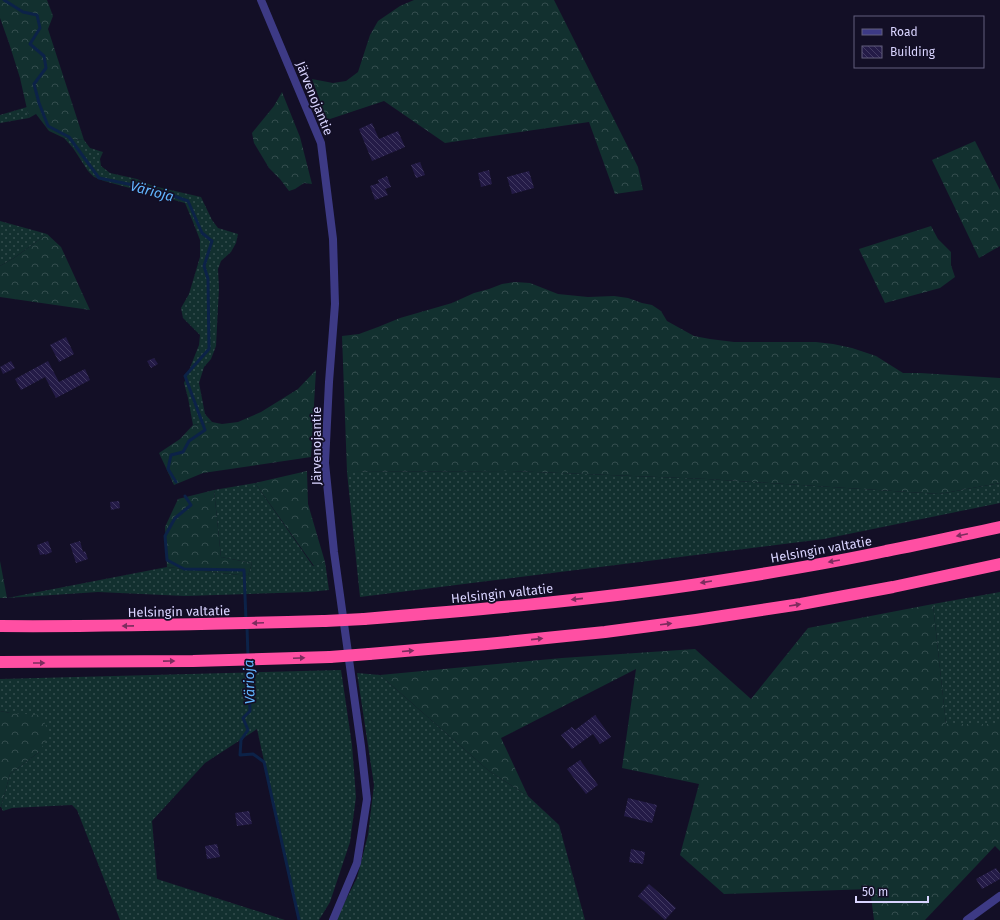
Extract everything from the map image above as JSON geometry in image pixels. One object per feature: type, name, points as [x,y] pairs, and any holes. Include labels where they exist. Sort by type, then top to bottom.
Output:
[{"type":"highway","name":"Helsingin valtatie","points":[[0,626],[68,627],[324,621],[482,609],[691,585],[886,552],[1000,527]]},
{"type":"highway","points":[[0,662],[193,661],[330,657],[494,644],[605,632],[801,604],[892,587],[1000,564]]},
{"type":"street","name":"Järvenojantie","points":[[261,0],[321,143],[333,239],[335,304],[325,463],[334,552],[367,799],[357,863],[332,920]]},
{"type":"street","points":[[967,920],[1000,896]]},
{"type":"green space","points":[[0,0],[47,0],[53,16],[48,29],[84,140],[64,138],[49,131],[36,114],[29,118],[20,78],[0,18]]},
{"type":"green space","points":[[414,0],[554,0],[638,167],[643,190],[615,194],[589,122],[445,143],[384,101],[327,120],[312,79],[333,83],[346,81],[358,72],[370,35],[378,21],[400,6]]},
{"type":"green space","points":[[282,92],[300,137],[312,184],[304,183],[289,191],[269,168],[254,143],[252,133],[274,106]]},
{"type":"green space","points":[[27,107],[29,118],[0,123],[0,115]]},
{"type":"green space","points":[[64,138],[84,140],[90,148],[103,152],[100,159],[101,166],[110,173],[137,179],[153,186],[201,197],[212,220],[218,228],[238,234],[236,243],[231,252],[221,261],[218,269],[219,288],[216,346],[211,359],[204,367],[199,383],[205,414],[212,422],[193,425],[184,383],[199,345],[200,335],[183,318],[181,308],[189,294],[200,257],[200,240],[185,203],[94,177]]},
{"type":"green space","points":[[975,141],[1000,190],[1000,246],[979,258],[932,160]]},
{"type":"green space","points":[[0,221],[47,234],[14,258],[0,266]]},
{"type":"green space","points":[[931,226],[938,239],[951,252],[951,265],[955,277],[940,288],[885,303],[859,249]]},
{"type":"green space","points":[[47,234],[61,247],[90,310],[0,297],[0,266],[14,258]]},
{"type":"green space","points":[[515,282],[530,283],[558,294],[588,297],[614,296],[628,298],[652,305],[661,311],[667,321],[694,336],[734,342],[816,342],[833,344],[852,348],[876,356],[903,373],[1000,378],[1000,483],[939,494],[707,479],[511,471],[347,472],[342,336],[359,334],[400,318],[452,303],[474,293],[502,284]]},
{"type":"green space","points":[[316,370],[311,457],[203,473],[174,485],[159,453],[180,439],[193,425],[212,422],[222,424],[238,422],[261,412],[298,389]]},
{"type":"green space","points":[[307,471],[308,504],[325,562],[314,566],[255,483]]},
{"type":"green space","points":[[511,471],[707,479],[939,494],[1000,483],[1000,503],[824,539],[360,597],[347,472]]},
{"type":"green space","points":[[255,483],[313,566],[325,562],[329,590],[185,596],[98,592],[7,598],[167,567],[248,576],[252,563],[221,557],[214,490]]},
{"type":"green space","points":[[214,490],[221,557],[252,563],[248,576],[167,567],[165,527],[178,499]]},
{"type":"green space","points":[[0,561],[7,598],[0,598]]},
{"type":"green space","points":[[1000,592],[1000,724],[946,725],[933,604]]},
{"type":"green space","points":[[933,604],[946,724],[1000,724],[1000,851],[995,846],[925,920],[874,920],[870,889],[724,894],[680,855],[699,784],[622,768],[636,669],[501,738],[528,796],[489,771],[380,675],[562,658],[695,649],[751,699],[808,628]]},
{"type":"green space","points":[[341,670],[352,745],[356,797],[350,842],[330,902],[319,920],[299,920],[257,729],[205,763],[152,821],[157,879],[285,920],[120,920],[77,810],[72,805],[12,808],[3,811],[1,807],[10,774],[39,752],[10,713],[0,711],[0,679]]},
{"type":"green space","points":[[357,673],[380,675],[489,771],[528,796],[559,825],[585,920],[336,919],[357,878],[368,835],[374,785]]},
{"type":"green space","points":[[0,711],[42,715],[49,735],[39,752],[10,774],[1,807],[0,807]]},
{"type":"building","points":[[372,123],[379,139],[398,131],[405,147],[372,161],[359,129]]},
{"type":"building","points":[[420,162],[425,175],[416,178],[411,165]]},
{"type":"building","points":[[489,170],[492,184],[481,187],[478,173]]},
{"type":"building","points":[[529,171],[534,188],[512,194],[507,177]]},
{"type":"building","points":[[387,176],[391,187],[385,189],[388,195],[375,200],[370,186],[379,183],[378,180]]},
{"type":"building","points":[[66,337],[74,354],[59,362],[50,345]]},
{"type":"building","points":[[154,358],[158,364],[151,368],[147,361]]},
{"type":"building","points":[[11,361],[15,368],[3,374],[0,367]]},
{"type":"building","points":[[48,361],[59,382],[85,369],[90,380],[56,398],[45,377],[21,390],[15,379]]},
{"type":"building","points":[[119,501],[120,508],[111,510],[110,502]]},
{"type":"building","points":[[48,541],[52,552],[45,555],[40,555],[37,545]]},
{"type":"building","points":[[80,541],[83,552],[85,551],[88,559],[76,563],[70,544]]},
{"type":"building","points":[[595,715],[611,737],[600,744],[593,734],[572,749],[561,735],[572,727],[575,730]]},
{"type":"building","points":[[580,760],[598,785],[586,794],[567,769]]},
{"type":"building","points":[[628,798],[657,805],[652,823],[624,816]]},
{"type":"building","points":[[249,811],[252,824],[237,826],[235,813]]},
{"type":"building","points":[[217,844],[220,857],[207,859],[205,846]]},
{"type":"building","points":[[631,849],[645,852],[643,864],[629,862]]},
{"type":"building","points":[[996,868],[1000,874],[1000,879],[982,889],[976,879]]},
{"type":"building","points":[[649,884],[676,908],[665,920],[638,896]]},
{"type":"waterway","name":"Värioja","points":[[4,0],[23,12],[37,15],[40,28],[30,44],[44,56],[46,68],[34,84],[39,103],[48,126],[69,137],[99,178],[157,190],[188,201],[202,233],[212,241],[204,266],[208,279],[209,349],[185,376],[205,430],[189,441],[183,452],[171,455],[168,469],[176,482]]},
{"type":"waterway","name":"Värioja","points":[[185,496],[191,505],[175,518],[165,536],[167,560],[184,569],[244,570],[246,621]]},
{"type":"waterway","name":"Värioja","points":[[247,627],[248,657]]},
{"type":"waterway","name":"Värioja","points":[[248,663],[250,711],[243,718],[248,730],[241,740],[240,755],[253,754],[264,762],[299,920]]}]
